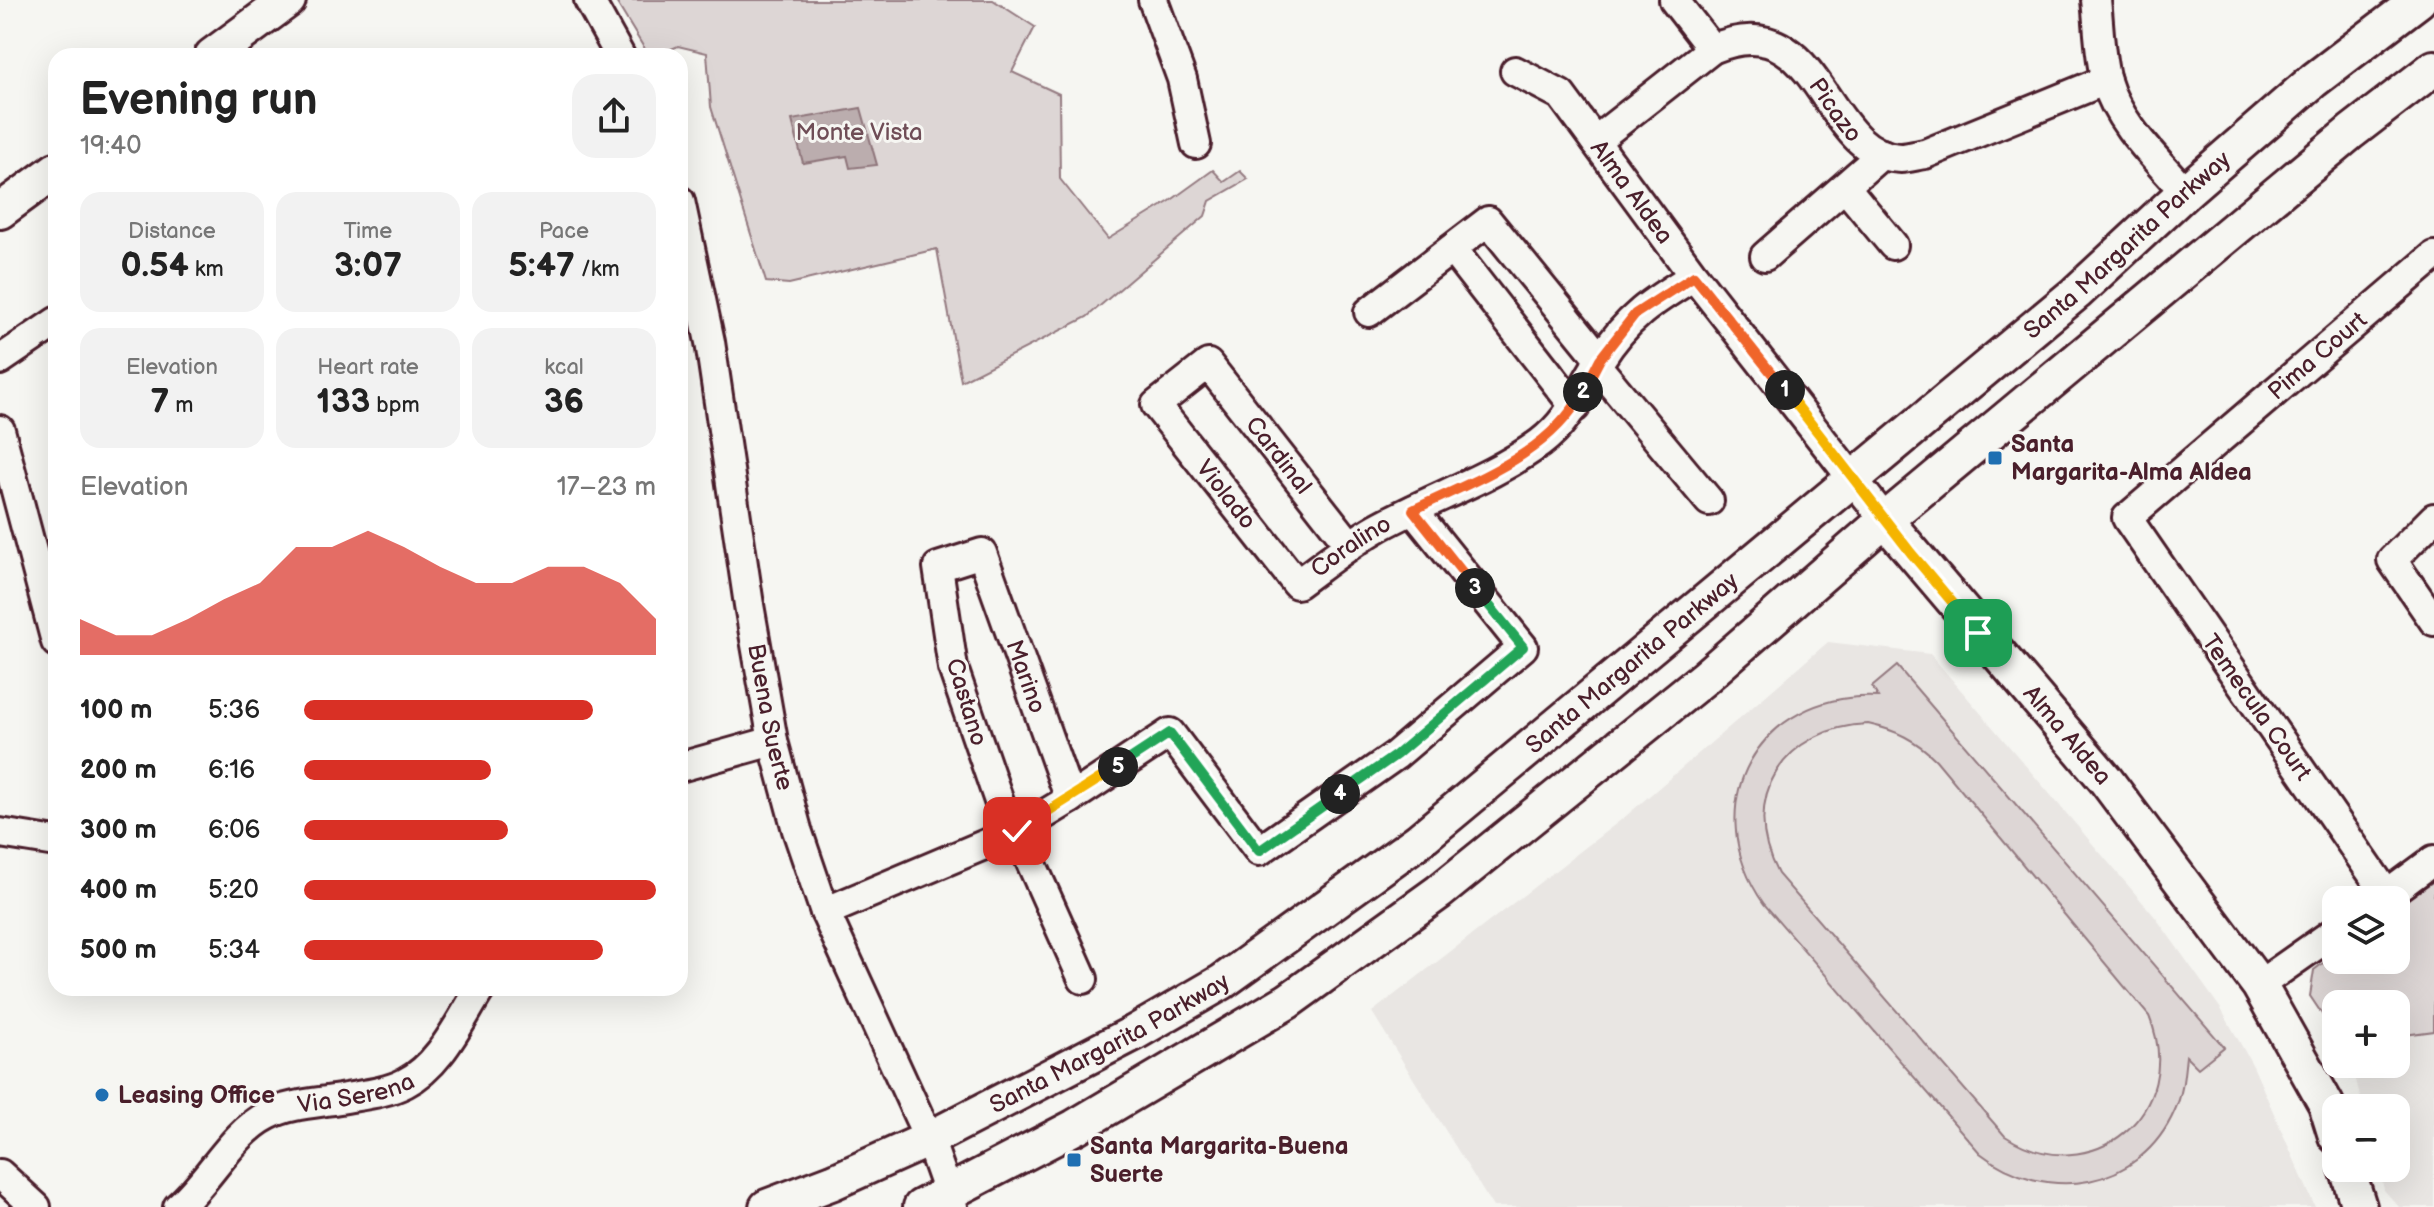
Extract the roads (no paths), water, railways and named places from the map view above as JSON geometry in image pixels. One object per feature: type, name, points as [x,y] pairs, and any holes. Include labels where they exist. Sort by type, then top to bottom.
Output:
[{"type":"main road","points":[[223,48],[288,0]]},
{"type":"main road","name":"Santa Margarita Parkway","points":[[767,1207],[833,1182],[929,1139],[1134,1033],[1222,982],[1418,841],[2076,293],[2185,192],[2314,80],[2419,0]]},
{"type":"main road","points":[[941,1203],[1288,1001],[1439,892],[1704,678],[1885,520],[2339,141],[2434,68]]},
{"type":"main road","points":[[0,211],[48,176]]},
{"type":"main road","name":"Alma Aldea","points":[[1885,520],[2105,779],[2259,985],[2322,1097]]},
{"type":"main road","points":[[2351,1182],[2359,1207]]},
{"type":"street","points":[[589,0],[616,48]]},
{"type":"street","points":[[1153,0],[1182,79],[1196,144]]},
{"type":"street","points":[[1674,0],[1712,49]]},
{"type":"street","points":[[2096,0],[2106,80],[2124,120],[2185,192]]},
{"type":"street","name":"Picazo","points":[[1595,141],[1712,49],[1731,41],[1752,39],[1776,45],[1796,57],[1857,137],[1882,154],[1901,158],[1925,154],[2106,80]]},
{"type":"street","name":"Alma Aldea","points":[[1515,71],[1561,95],[1694,276],[1885,520]]},
{"type":"street","points":[[1765,256],[1882,154]]},
{"type":"street","points":[[1846,188],[1893,245]]},
{"type":"street","points":[[1369,312],[1488,221],[1709,501]]},
{"type":"street","name":"Buena Suerte","points":[[688,239],[710,342],[747,592],[773,741],[797,830],[825,912],[929,1139],[941,1203]]},
{"type":"street","points":[[1452,249],[1575,407]]},
{"type":"street","name":"Pima Court","points":[[2127,518],[2434,256]]},
{"type":"street","name":"Coralino","points":[[1297,584],[1350,545],[1516,459],[1558,428],[1575,407],[1598,362],[1635,314],[1694,276]]},
{"type":"street","points":[[0,360],[48,327]]},
{"type":"street","name":"Violado","points":[[1208,364],[1156,405],[1297,584]]},
{"type":"street","name":"Cardinal","points":[[1208,364],[1350,545]]},
{"type":"street","points":[[0,430],[48,612]]},
{"type":"street","points":[[825,912],[1014,832],[1170,733],[1259,851],[1396,755],[1523,647],[1413,510]]},
{"type":"street","name":"Temecula Court","points":[[2127,518],[2376,886]]},
{"type":"street","points":[[2434,518],[2392,560],[2434,621]]},
{"type":"street","name":"Castano","points":[[982,553],[938,567],[953,668],[1014,832],[1083,979]]},
{"type":"street","name":"Marino","points":[[982,553],[1070,799]]},
{"type":"street","points":[[688,765],[773,741]]},
{"type":"street","points":[[0,833],[48,841]]},
{"type":"street","points":[[2400,886],[2434,860]]},
{"type":"street","points":[[2259,985],[2322,941]]},
{"type":"street","name":"Via Serena","points":[[178,1207],[194,1193],[242,1135],[269,1115],[287,1108],[380,1091],[404,1084],[422,1072],[435,1058],[476,996]]},
{"type":"street","points":[[0,1174],[36,1207]]},
{"type":"place","name":"Santa Margarita-Alma Aldea","points":[[1995,458]]},
{"type":"place","name":"Leasing Office","points":[[102,1095]]},
{"type":"place","name":"Santa Margarita-Buena Suerte","points":[[1074,1160]]},
{"type":"park label","name":"Monte Vista","points":[[859,132]]}]
